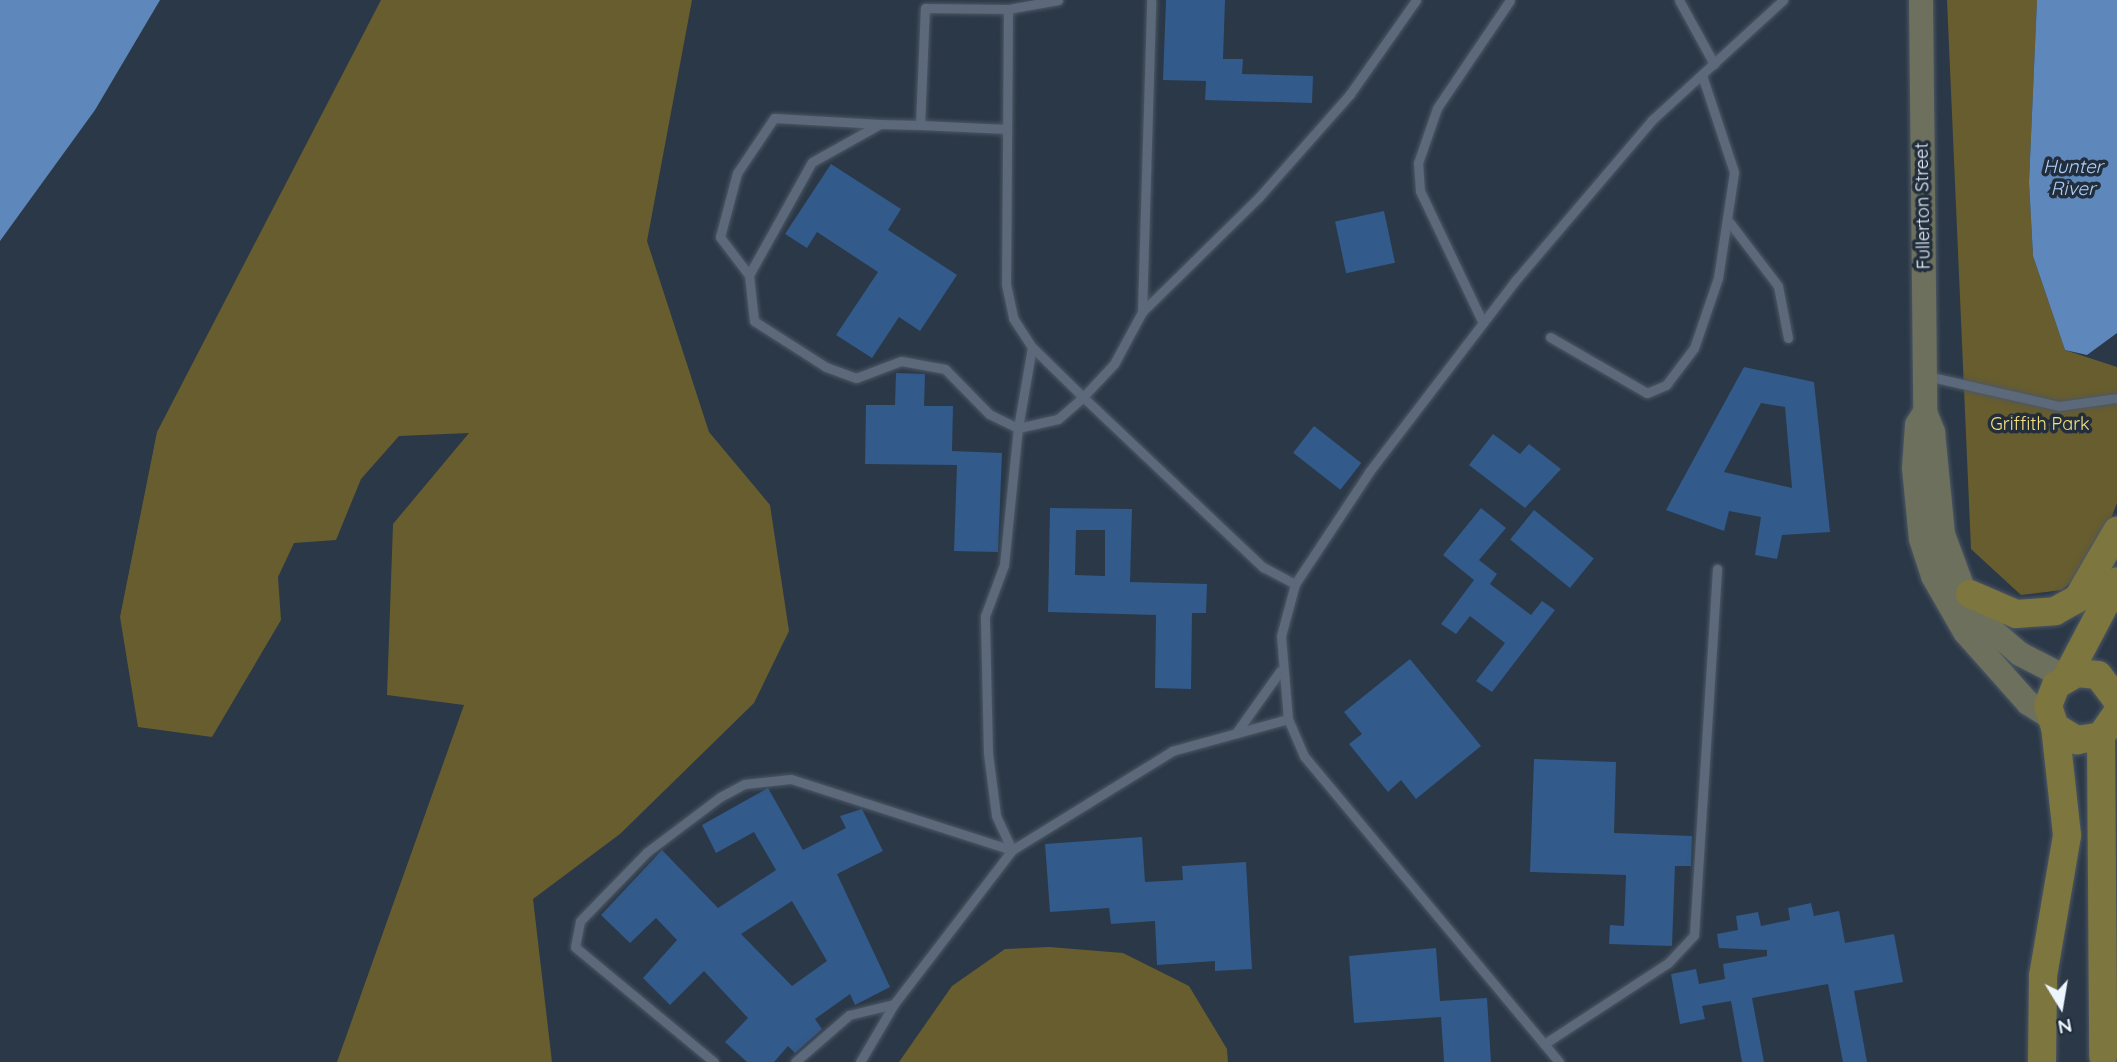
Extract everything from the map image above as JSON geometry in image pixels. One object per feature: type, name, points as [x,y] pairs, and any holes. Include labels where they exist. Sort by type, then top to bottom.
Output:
[{"type":"main road","name":"Fullerton Street","points":[[1921,0],[1924,412],[1933,432],[1943,534],[1970,594],[2001,641],[2066,677]]},
{"type":"main road","name":"Fullerton Street","points":[[1924,412],[1917,425],[1914,468],[1921,539],[1933,576],[1965,632],[2028,703],[2053,722]]},
{"type":"main road","points":[[1970,594],[2017,614],[2055,611],[2090,583],[2117,531]]},
{"type":"main road","points":[[2042,1062],[2043,976],[2067,835],[2051,695],[2066,677],[2117,581]]},
{"type":"main road","points":[[2066,677],[2098,676],[2117,700]]},
{"type":"main road","points":[[2053,722],[2077,740],[2109,725],[2103,1059]]},
{"type":"main road","points":[[2103,1059],[2117,915]]},
{"type":"lane","points":[[920,125],[925,8],[1009,9],[1059,0]]},
{"type":"lane","points":[[1142,312],[1151,0]]},
{"type":"lane","points":[[1007,130],[774,118],[737,173],[720,237],[749,275],[754,321],[826,367],[856,378],[901,361],[945,369],[989,414],[1018,428],[1058,419],[1114,364],[1142,312],[1259,197],[1350,94],[1416,0]]},
{"type":"lane","points":[[1483,323],[1420,191],[1418,163],[1437,108],[1510,0]]},
{"type":"lane","points":[[1679,0],[1714,64]]},
{"type":"lane","points":[[1559,1062],[1317,775],[1288,719],[1280,671],[1295,584],[1369,472],[1483,323],[1652,120],[1783,0]]},
{"type":"lane","points":[[1009,9],[1006,284],[1013,318],[1032,347],[1263,567],[1295,584]]},
{"type":"lane","points":[[1550,337],[1647,393],[1666,385],[1702,329],[1730,223],[1734,172],[1702,75]]},
{"type":"lane","points":[[749,275],[812,162],[880,124]]},
{"type":"lane","points":[[1730,223],[1778,286],[1788,338]]},
{"type":"lane","points":[[1012,850],[996,815],[984,654],[985,616],[1004,565],[1018,428],[1032,347]]},
{"type":"lane","points":[[1924,376],[2059,406],[2117,398]]},
{"type":"lane","points":[[1544,1044],[1651,976],[1694,935],[1717,569]]},
{"type":"lane","points":[[1236,733],[1280,671]]},
{"type":"lane","points":[[860,1062],[894,1004],[1012,850],[1172,751],[1288,719]]},
{"type":"lane","points":[[714,1062],[575,947],[580,921],[647,852],[720,797],[769,779],[791,779],[1012,850]]},
{"type":"lane","points":[[796,1062],[849,1015],[894,1004]]},
{"type":"green space","points":[[381,0],[692,0],[647,241],[709,432],[770,505],[789,631],[754,703],[620,834],[533,899],[552,1062],[337,1062],[464,705],[387,695],[393,524],[469,433],[399,436],[361,479],[336,540],[294,543],[278,577],[281,620],[212,737],[138,727],[120,617],[157,432]]},
{"type":"green space","name":"Griffith Park","points":[[1947,0],[2037,0],[2029,182],[2033,256],[2065,350],[2117,367],[2117,503],[2095,560],[2062,590],[2021,595],[1971,549]]},
{"type":"green space","points":[[1049,947],[1123,953],[1189,986],[1227,1049],[1228,1062],[899,1062],[952,986],[1005,949]]},
{"type":"water","points":[[0,0],[160,0],[95,110],[0,241]]},
{"type":"water","name":"Hunter River","points":[[2037,0],[2117,0],[2117,333],[2087,355],[2065,350],[2033,256],[2029,182]]},
{"type":"building","points":[[1166,0],[1225,0],[1223,59],[1243,59],[1242,74],[1313,76],[1312,103],[1205,100],[1206,81],[1163,80]]},
{"type":"building","points":[[831,164],[901,209],[888,230],[957,275],[920,331],[899,317],[872,358],[836,335],[878,272],[817,232],[807,248],[785,234]]},
{"type":"building","points":[[1384,211],[1395,263],[1346,273],[1335,221]]},
{"type":"building","points":[[1744,367],[1814,382],[1830,532],[1782,535],[1777,559],[1755,555],[1761,517],[1729,511],[1724,531],[1666,510]],"holes":[[[1761,403],[1785,407],[1792,488],[1724,472]]]},
{"type":"building","points":[[896,373],[925,374],[924,406],[953,406],[952,451],[1002,453],[998,552],[954,551],[957,465],[865,464],[866,405],[895,405]]},
{"type":"building","points":[[1314,426],[1361,463],[1340,490],[1293,453]]},
{"type":"building","points":[[1493,434],[1520,454],[1529,444],[1561,469],[1525,508],[1469,465]]},
{"type":"building","points":[[1050,508],[1132,509],[1130,582],[1207,584],[1206,613],[1192,613],[1191,689],[1155,688],[1156,615],[1048,612]],"holes":[[[1076,530],[1105,530],[1105,576],[1075,575]]]},
{"type":"building","points":[[1481,508],[1506,528],[1479,560],[1497,574],[1490,584],[1531,615],[1542,601],[1555,610],[1492,692],[1476,681],[1505,643],[1470,616],[1456,634],[1441,624],[1474,580],[1443,555]]},
{"type":"building","points":[[1534,510],[1594,558],[1570,588],[1510,540]]},
{"type":"building","points":[[1410,659],[1481,746],[1416,799],[1401,780],[1388,792],[1349,744],[1362,734],[1344,712]]},
{"type":"building","points":[[1534,759],[1616,762],[1614,833],[1692,836],[1691,866],[1675,866],[1672,946],[1609,944],[1610,925],[1624,926],[1626,875],[1530,872]]},
{"type":"building","points":[[768,788],[803,850],[846,828],[840,816],[862,809],[883,851],[837,874],[890,987],[855,1005],[850,994],[815,1019],[822,1029],[795,1053],[788,1046],[774,1062],[747,1062],[725,1042],[748,1018],[704,971],[670,1005],[643,978],[677,940],[656,918],[630,943],[601,915],[662,850],[718,908],[776,870],[754,832],[716,853],[702,825]],"holes":[[[792,901],[827,961],[792,986],[741,934]]]},
{"type":"building","points":[[1142,837],[1145,882],[1183,880],[1182,866],[1246,862],[1252,969],[1215,971],[1215,961],[1157,965],[1155,921],[1111,924],[1109,908],[1050,912],[1045,844]]},
{"type":"building","points":[[1811,903],[1814,916],[1839,911],[1845,943],[1894,934],[1903,982],[1854,991],[1867,1062],[1843,1062],[1828,984],[1752,998],[1764,1062],[1742,1062],[1731,1001],[1702,1006],[1705,1019],[1680,1024],[1671,974],[1696,969],[1699,984],[1725,979],[1723,964],[1767,956],[1767,950],[1719,948],[1717,934],[1738,930],[1736,916],[1758,912],[1761,926],[1790,920],[1788,908]]},
{"type":"building","points":[[1436,948],[1440,1001],[1487,998],[1491,1062],[1444,1062],[1441,1017],[1354,1023],[1349,956]]}]
